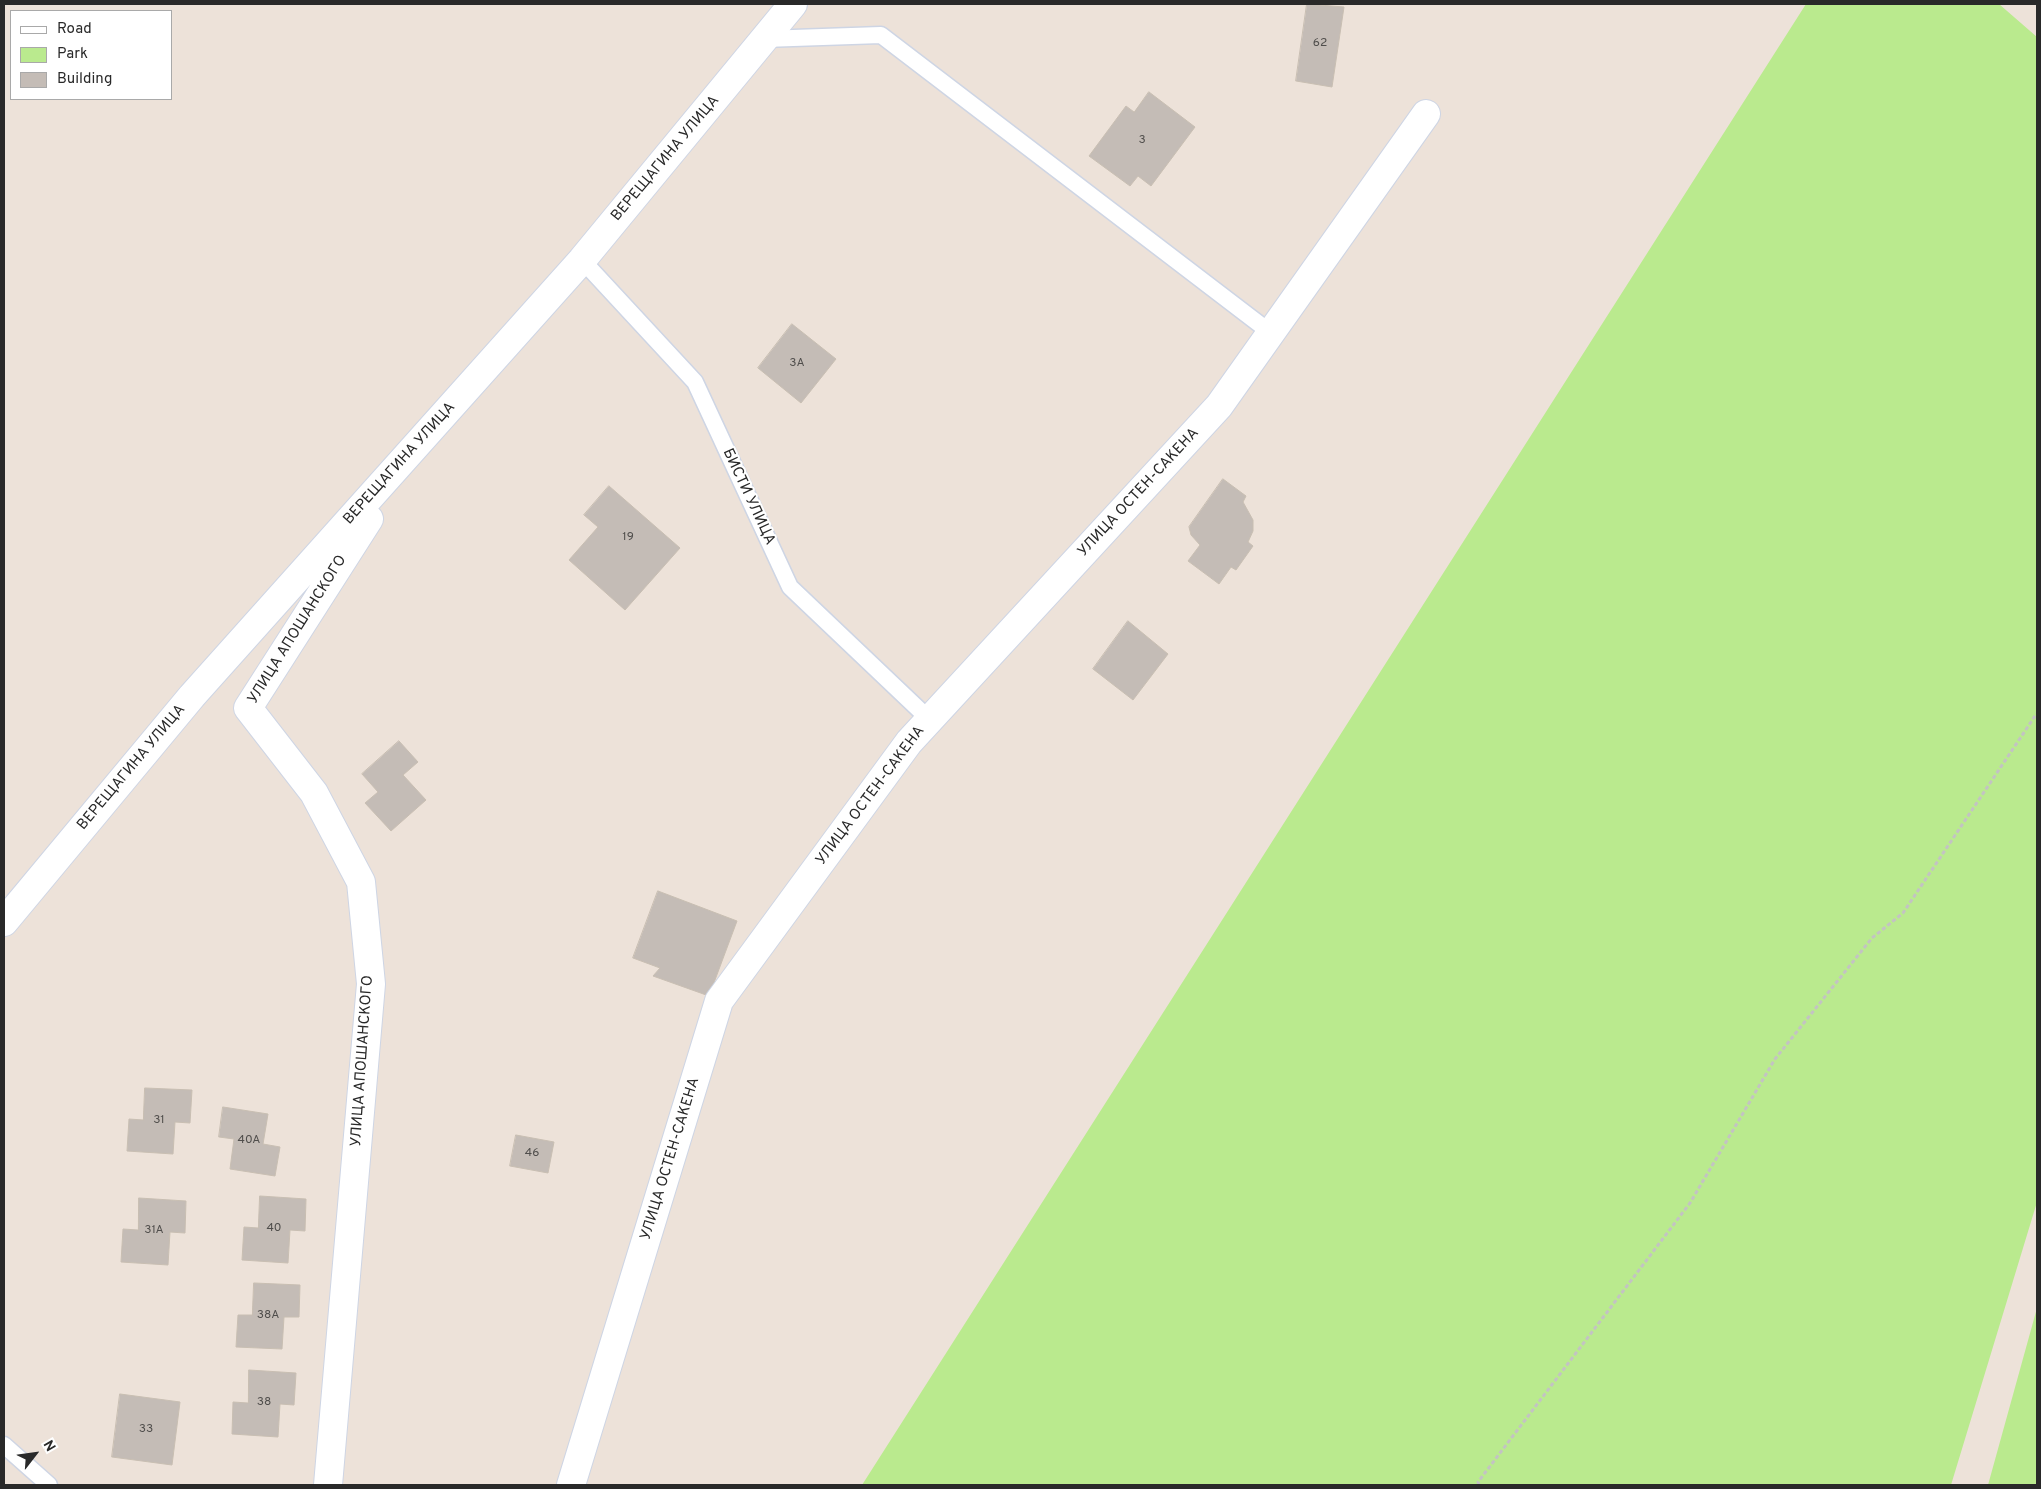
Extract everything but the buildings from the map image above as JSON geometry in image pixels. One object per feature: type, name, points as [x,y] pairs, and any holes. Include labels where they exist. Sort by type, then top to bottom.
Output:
[{"type":"street","name":"ВЕРЕЩАГИНА УЛИЦА","points":[[4,922],[192,696],[582,260],[793,4]]},
{"type":"street","name":"УЛИЦА ОСТЕН-САКЕНА","points":[[571,1485],[719,1001],[909,742],[1220,406],[1426,114]]},
{"type":"street","name":"УЛИЦА АПОШАНСКОГО","points":[[328,1485],[371,984],[361,882],[314,793],[248,708],[414,448]]},
{"type":"lane","points":[[764,39],[880,35],[1271,333]]},
{"type":"lane","name":"БИСТИ УЛИЦА","points":[[582,260],[695,382],[790,587],[930,720]]},
{"type":"lane","points":[[4,1445],[49,1485]]},
{"type":"path","points":[[1479,1485],[1478,1482],[1690,1203],[1775,1059],[1872,938],[1903,913],[2037,713]]},
{"type":"green space","points":[[1806,4],[1999,4],[2037,37],[2037,1202],[1951,1485],[862,1485]]},
{"type":"green space","points":[[2037,1308],[2037,1485],[1988,1485]]}]
